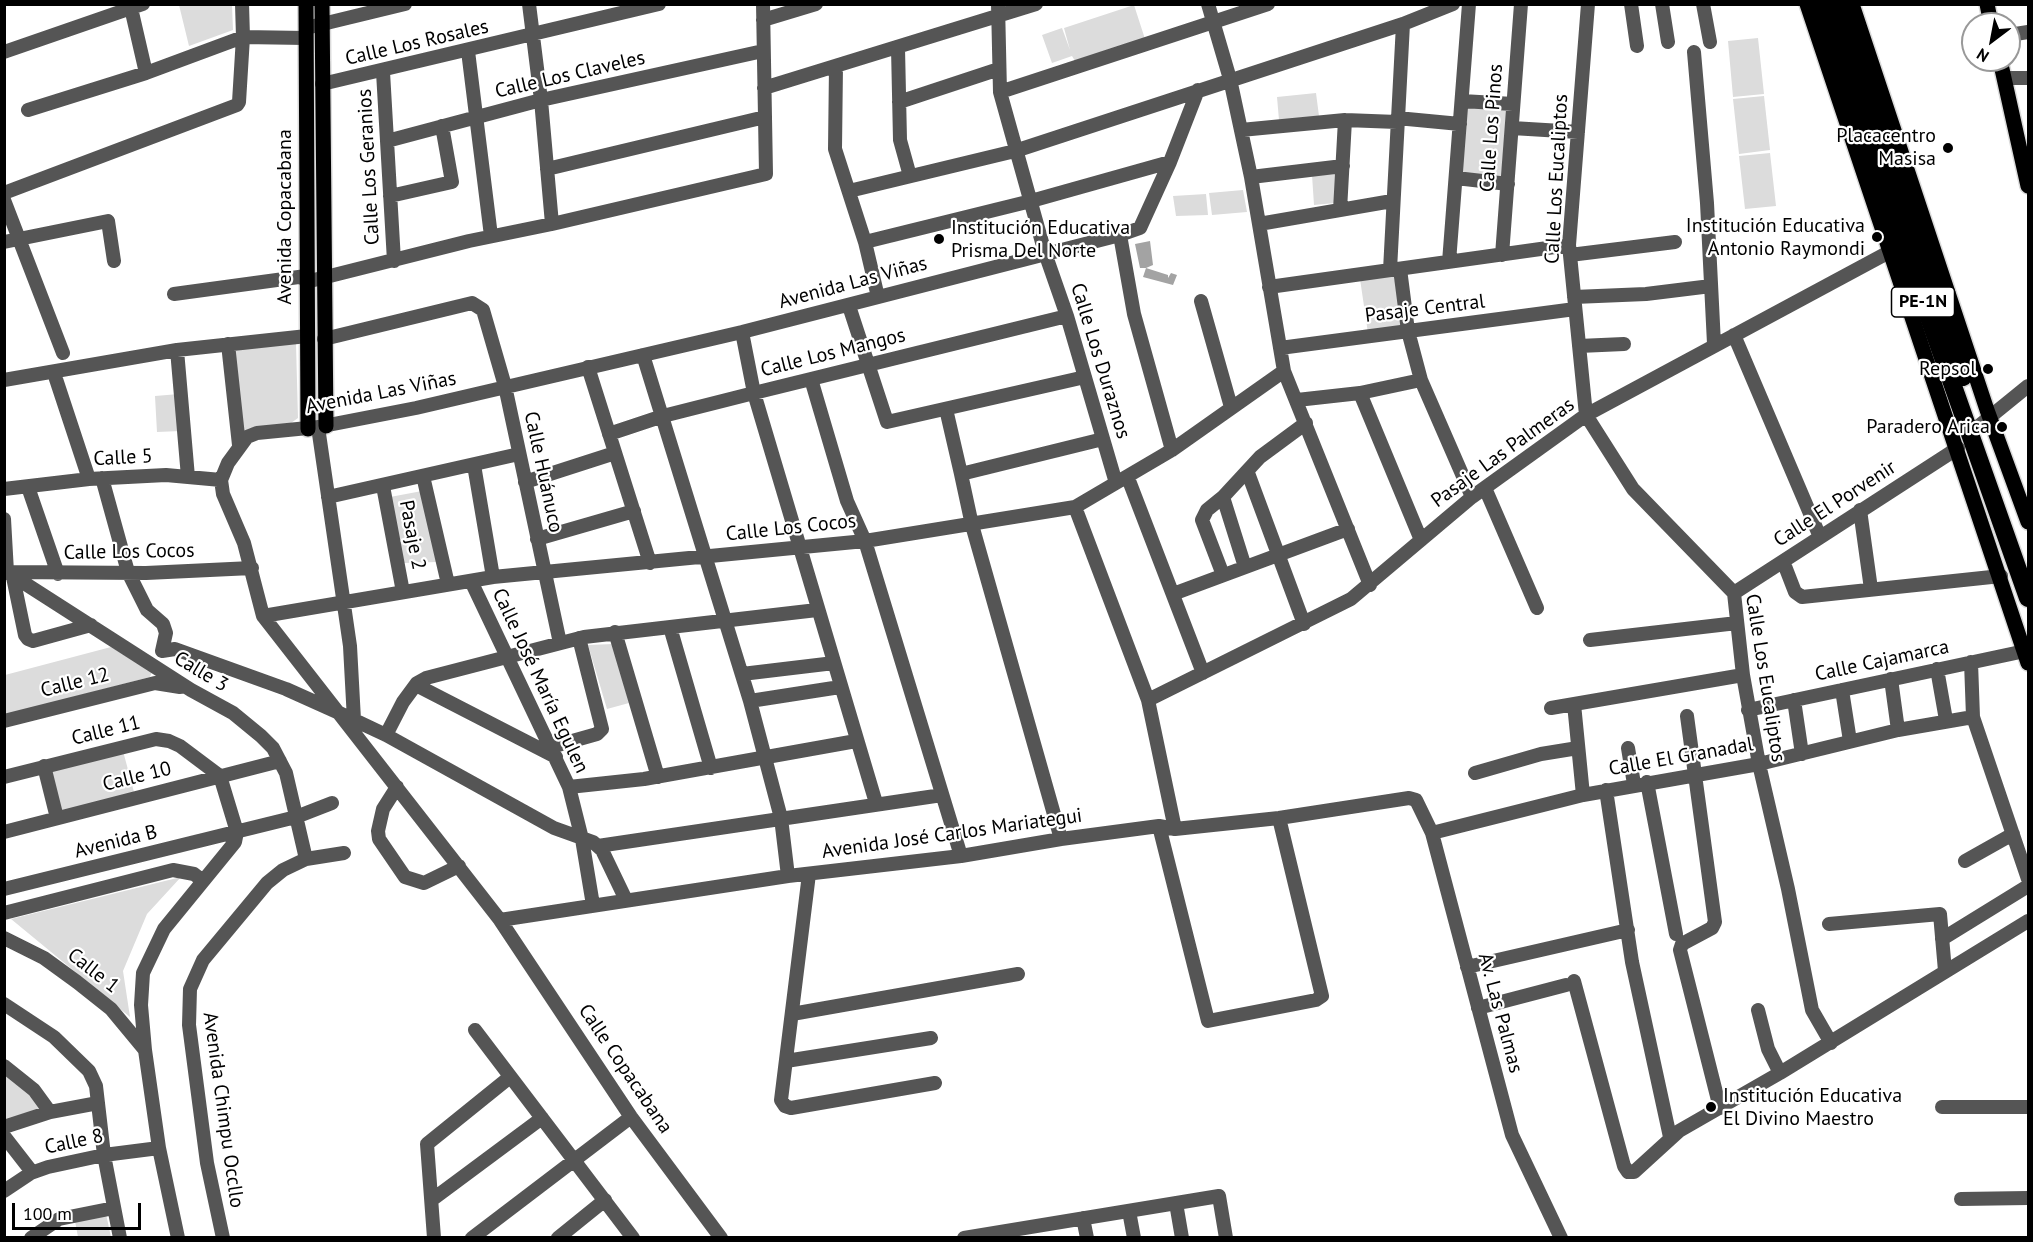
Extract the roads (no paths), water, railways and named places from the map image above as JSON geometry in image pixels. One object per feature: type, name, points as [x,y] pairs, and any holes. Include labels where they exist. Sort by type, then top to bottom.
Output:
[{"type":"highway","name":"PE-1N","points":[[1823,4],[1905,250],[2028,598]]},
{"type":"highway","name":"PE-1N","points":[[1836,4],[1985,422],[2028,569]]},
{"type":"main road","name":"Avenida Copacabana","points":[[306,4],[307,336],[317,427]]},
{"type":"main road","name":"Avenida Copacabana","points":[[317,427],[324,339],[322,4]]},
{"type":"main road","points":[[1807,4],[2027,657]]},
{"type":"main road","points":[[1852,4],[1985,422],[2028,522]]},
{"type":"main road","points":[[2003,72],[2028,186]]},
{"type":"street","points":[[4,193],[237,105],[243,37],[242,4]]},
{"type":"street","points":[[28,110],[146,73],[243,37],[306,33],[322,24],[405,4]]},
{"type":"street","points":[[529,4],[541,100],[552,224]]},
{"type":"street","name":"Calle Los Rosales","points":[[322,84],[383,72],[659,4]]},
{"type":"street","points":[[174,294],[324,278],[491,236],[766,174],[763,4]]},
{"type":"street","points":[[763,20],[816,4]]},
{"type":"street","points":[[764,88],[898,48],[998,10],[1036,4]]},
{"type":"street","points":[[1208,4],[1230,79],[1251,177],[1284,371],[1370,585]]},
{"type":"street","points":[[1000,92],[1268,4]]},
{"type":"street","points":[[849,191],[1015,152],[1230,79],[1403,24],[1452,4]]},
{"type":"street","points":[[1449,262],[1469,4]]},
{"type":"street","name":"Calle Los Pinos","points":[[1502,255],[1521,4]]},
{"type":"street","name":"Calle Los Eucaliptos","points":[[1588,4],[1570,250],[1586,415],[1633,489],[1734,593],[1748,710],[1812,1010],[1831,1043]]},
{"type":"street","points":[[1631,4],[1636,46]]},
{"type":"street","points":[[1662,4],[1668,42]]},
{"type":"street","points":[[1702,4],[1710,42]]},
{"type":"street","points":[[4,52],[137,6],[146,73]]},
{"type":"street","name":"Calle Los Duraznos","points":[[998,10],[1000,92],[1045,253],[1067,316],[1103,439],[1173,594],[1203,674]]},
{"type":"street","points":[[1403,24],[1392,201],[1395,269],[1421,380],[1472,497]]},
{"type":"street","points":[[898,48],[900,140],[910,176]]},
{"type":"street","points":[[468,51],[491,236]]},
{"type":"street","name":"Calle Los Claveles","points":[[387,141],[541,100],[763,51]]},
{"type":"street","points":[[1694,52],[1712,286],[1714,344]]},
{"type":"street","points":[[836,66],[835,148],[865,242],[878,297]]},
{"type":"street","points":[[899,102],[999,69]]},
{"type":"street","name":"Calle Los Geranios","points":[[383,72],[394,261]]},
{"type":"street","points":[[2005,78],[2028,78]]},
{"type":"street","name":"Avenida Las Viñas","points":[[239,445],[257,433],[317,427],[416,408],[742,332],[849,306],[1140,228],[1170,162],[1198,90]]},
{"type":"street","points":[[1462,101],[1514,104]]},
{"type":"street","points":[[547,169],[765,117]]},
{"type":"street","points":[[1241,130],[1346,120],[1460,124]]},
{"type":"street","points":[[1340,210],[1346,120]]},
{"type":"street","points":[[390,196],[452,182],[442,126]]},
{"type":"street","points":[[1512,128],[1578,132]]},
{"type":"street","points":[[865,242],[1031,201],[1170,162]]},
{"type":"street","points":[[1251,177],[1342,166]]},
{"type":"street","points":[[1456,178],[1508,184]]},
{"type":"street","points":[[4,200],[63,353]]},
{"type":"street","points":[[1259,224],[1392,201]]},
{"type":"street","points":[[4,242],[108,221],[114,261]]},
{"type":"street","points":[[1120,235],[1134,314],[1172,450]]},
{"type":"street","points":[[1269,287],[1502,255],[1675,242]]},
{"type":"street","name":"Pasaje Las Palmeras","points":[[1148,700],[1351,599],[1472,497],[1586,415],[1714,344],[1891,251]]},
{"type":"street","name":"Pasaje Central","points":[[1280,348],[1408,331],[1574,303],[1712,286]]},
{"type":"street","points":[[1201,301],[1231,407]]},
{"type":"street","name":"Calle Huánuco","points":[[324,339],[472,303],[483,310],[505,386],[560,643]]},
{"type":"street","points":[[849,306],[866,364],[887,422],[1085,377]]},
{"type":"street","name":"Calle Los Mangos","points":[[609,434],[663,416],[1067,316]]},
{"type":"street","points":[[742,332],[754,393],[876,803]]},
{"type":"street","points":[[1734,335],[1820,537]]},
{"type":"street","points":[[4,380],[177,350],[307,336]]},
{"type":"street","points":[[1579,346],[1624,344]]},
{"type":"street","points":[[228,345],[239,445],[221,480],[223,494],[252,568],[263,616]]},
{"type":"street","points":[[177,350],[188,477]]},
{"type":"street","points":[[643,355],[750,701],[781,818],[788,876]]},
{"type":"street","points":[[588,367],[650,563]]},
{"type":"street","name":"Calle Los Cocos","points":[[263,616],[493,577],[865,541],[1075,507],[1172,450],[1284,371]]},
{"type":"street","points":[[54,373],[128,572],[147,610],[163,624],[166,633],[156,673]]},
{"type":"street","points":[[811,379],[847,501],[865,541],[961,856]]},
{"type":"street","points":[[1297,400],[1360,393],[1421,380]]},
{"type":"street","points":[[1985,422],[2028,386]]},
{"type":"street","points":[[1360,393],[1421,540]]},
{"type":"street","points":[[946,409],[972,525],[1061,839]]},
{"type":"street","points":[[1223,575],[1202,520],[1207,510],[1248,473],[1260,458],[1306,423]]},
{"type":"street","points":[[317,427],[350,646],[354,720]]},
{"type":"street","points":[[961,474],[1103,439]]},
{"type":"street","name":"Calle El Porvenir","points":[[1734,593],[1958,448]]},
{"type":"street","points":[[525,482],[615,453]]},
{"type":"street","points":[[328,497],[519,454]]},
{"type":"street","points":[[474,465],[493,577]]},
{"type":"street","points":[[1248,473],[1304,624]]},
{"type":"street","points":[[423,476],[448,584]]},
{"type":"street","name":"Calle 5","points":[[4,489],[95,479],[188,477],[221,480]]},
{"type":"street","name":"Pasaje 2","points":[[383,486],[403,592]]},
{"type":"street","points":[[28,487],[58,574]]},
{"type":"street","points":[[1485,488],[1537,608]]},
{"type":"street","points":[[1223,497],[1245,567]]},
{"type":"street","points":[[1075,507],[1148,700],[1175,829]]},
{"type":"street","points":[[1860,510],[1871,589]]},
{"type":"street","points":[[537,539],[634,511]]},
{"type":"street","points":[[4,519],[8,573],[28,639],[33,641],[91,625]]},
{"type":"street","points":[[1173,594],[1348,529]]},
{"type":"street","points":[[1783,561],[1798,596],[2001,576]]},
{"type":"street","name":"Calle Los Cocos","points":[[8,573],[58,574],[252,568]]},
{"type":"street","name":"Calle 3","points":[[8,573],[91,625],[156,673],[191,690],[250,725],[273,748],[280,760],[306,859]]},
{"type":"street","name":"Calle José María Egulen","points":[[471,581],[505,658],[553,752],[568,787],[582,839],[593,905]]},
{"type":"street","points":[[386,735],[404,702],[416,685],[426,678],[579,638],[817,610]]},
{"type":"street","name":"Calle Copacabana","points":[[263,616],[500,920],[631,1117],[721,1238]]},
{"type":"street","points":[[1590,640],[1737,623]]},
{"type":"street","points":[[670,627],[711,768]]},
{"type":"street","points":[[615,632],[658,777]]},
{"type":"street","points":[[416,685],[553,752],[597,734],[602,729],[579,638]]},
{"type":"street","points":[[162,651],[175,649],[286,689],[386,735],[554,828],[598,846],[942,795]]},
{"type":"street","name":"Calle Cajamarca","points":[[1748,710],[1971,662],[2027,657]]},
{"type":"street","points":[[1971,662],[1973,717],[2028,879]]},
{"type":"street","points":[[742,675],[834,663]]},
{"type":"street","points":[[1937,669],[1946,720]]},
{"type":"street","name":"Calle 12","points":[[4,721],[156,673]]},
{"type":"street","points":[[286,689],[293,687],[306,674]]},
{"type":"street","points":[[1551,708],[1743,675]]},
{"type":"street","points":[[1891,680],[1898,730]]},
{"type":"street","points":[[750,701],[840,687]]},
{"type":"street","points":[[1842,690],[1851,741]]},
{"type":"street","points":[[1794,700],[1802,754]]},
{"type":"street","points":[[1574,704],[1583,795]]},
{"type":"street","points":[[1687,716],[1715,926],[1682,944],[1680,950],[1720,1108]]},
{"type":"street","name":"Calle El Granadal","points":[[1432,833],[1606,790],[1759,764],[1898,730],[1973,717]]},
{"type":"street","name":"Calle 11","points":[[4,777],[156,739],[169,741],[180,747],[220,776]]},
{"type":"street","points":[[568,787],[658,777],[856,741]]},
{"type":"street","points":[[1475,773],[1541,754],[1578,748]]},
{"type":"street","points":[[1628,748],[1641,783],[1676,934]]},
{"type":"street","name":"Calle 10","points":[[4,831],[280,760]]},
{"type":"street","points":[[44,766],[57,818]]},
{"type":"street","points":[[178,1238],[159,1148],[145,1050],[141,1005],[143,973],[164,929],[235,842],[237,832],[220,776]]},
{"type":"street","points":[[398,787],[383,809],[378,831],[379,839],[405,877],[424,883],[459,866]]},
{"type":"street","points":[[1606,790],[1632,962],[1670,1137]]},
{"type":"street","name":"Avenida José Carlos Mariategui","points":[[500,920],[788,876],[961,856],[1061,839],[1159,826],[1175,829],[1279,818],[1409,798]]},
{"type":"street","name":"Av. Las Palmas","points":[[1409,798],[1416,800],[1432,833],[1512,1135],[1561,1238]]},
{"type":"street","points":[[237,832],[296,817],[332,803]]},
{"type":"street","points":[[1159,826],[1208,1021],[1316,1000],[1322,996],[1279,818]]},
{"type":"street","name":"Avenida B","points":[[4,889],[237,832]]},
{"type":"street","points":[[1965,861],[2013,834]]},
{"type":"street","points":[[598,846],[626,900]]},
{"type":"street","name":"Avenida Chimpu Occllo","points":[[223,1238],[207,1162],[187,1006],[190,989],[203,960],[267,883],[283,870],[306,859],[344,853]]},
{"type":"street","name":"Avenida B","points":[[5,914],[173,870],[194,874],[203,881]]},
{"type":"street","points":[[809,874],[781,1100],[785,1106],[791,1108],[935,1083]]},
{"type":"street","points":[[1942,939],[2028,886]]},
{"type":"street","points":[[1829,924],[1940,914],[1945,971]]},
{"type":"street","points":[[1478,1008],[1570,983],[1624,1166],[1628,1172],[1634,1172],[1670,1137],[1831,1043],[2028,921]]},
{"type":"street","points":[[1467,967],[1628,930]]},
{"type":"street","name":"Calle 1","points":[[4,938],[44,958],[78,982],[111,1009],[145,1050]]},
{"type":"street","points":[[792,1014],[1018,974]]},
{"type":"street","points":[[4,1004],[31,1020],[75,1055],[89,1071],[96,1086],[104,1155],[120,1238]]},
{"type":"street","points":[[1758,1010],[1768,1049],[1779,1073]]},
{"type":"street","points":[[475,1030],[633,1238]]},
{"type":"street","points":[[786,1061],[932,1038]]},
{"type":"street","points":[[4,1066],[34,1090],[50,1112]]},
{"type":"street","points":[[434,1238],[428,1144],[510,1077]]},
{"type":"street","points":[[4,1127],[50,1112],[98,1103]]},
{"type":"street","points":[[1942,1107],[2028,1107]]},
{"type":"street","points":[[472,1238],[631,1117]]},
{"type":"street","points":[[433,1199],[542,1118]]},
{"type":"street","points":[[4,1136],[32,1172]]},
{"type":"street","name":"Calle 8","points":[[4,1191],[32,1172],[104,1155],[159,1148]]},
{"type":"street","points":[[964,1238],[1027,1232],[1083,1218],[1219,1196],[1226,1238]]},
{"type":"street","points":[[1961,1199],[2028,1198]]},
{"type":"street","points":[[558,1238],[605,1200]]},
{"type":"street","points":[[1176,1203],[1182,1238]]},
{"type":"street","points":[[31,1238],[59,1219],[114,1208]]},
{"type":"street","points":[[1129,1211],[1134,1238]]},
{"type":"street","points":[[1083,1218],[1087,1238]]},
{"type":"place","name":"Placacentro Masisa","points":[[1948,148]]},
{"type":"place","name":"Institución Educativa Antonio Raymondi","points":[[1877,237]]},
{"type":"place","name":"Institución Educativa Prisma Del Norte","points":[[939,239]]},
{"type":"place","name":"Repsol","points":[[1988,369]]},
{"type":"place","name":"Paradero Arica","points":[[2002,427]]},
{"type":"place","name":"Institución Educativa El Divino Maestro","points":[[1711,1107]]}]
